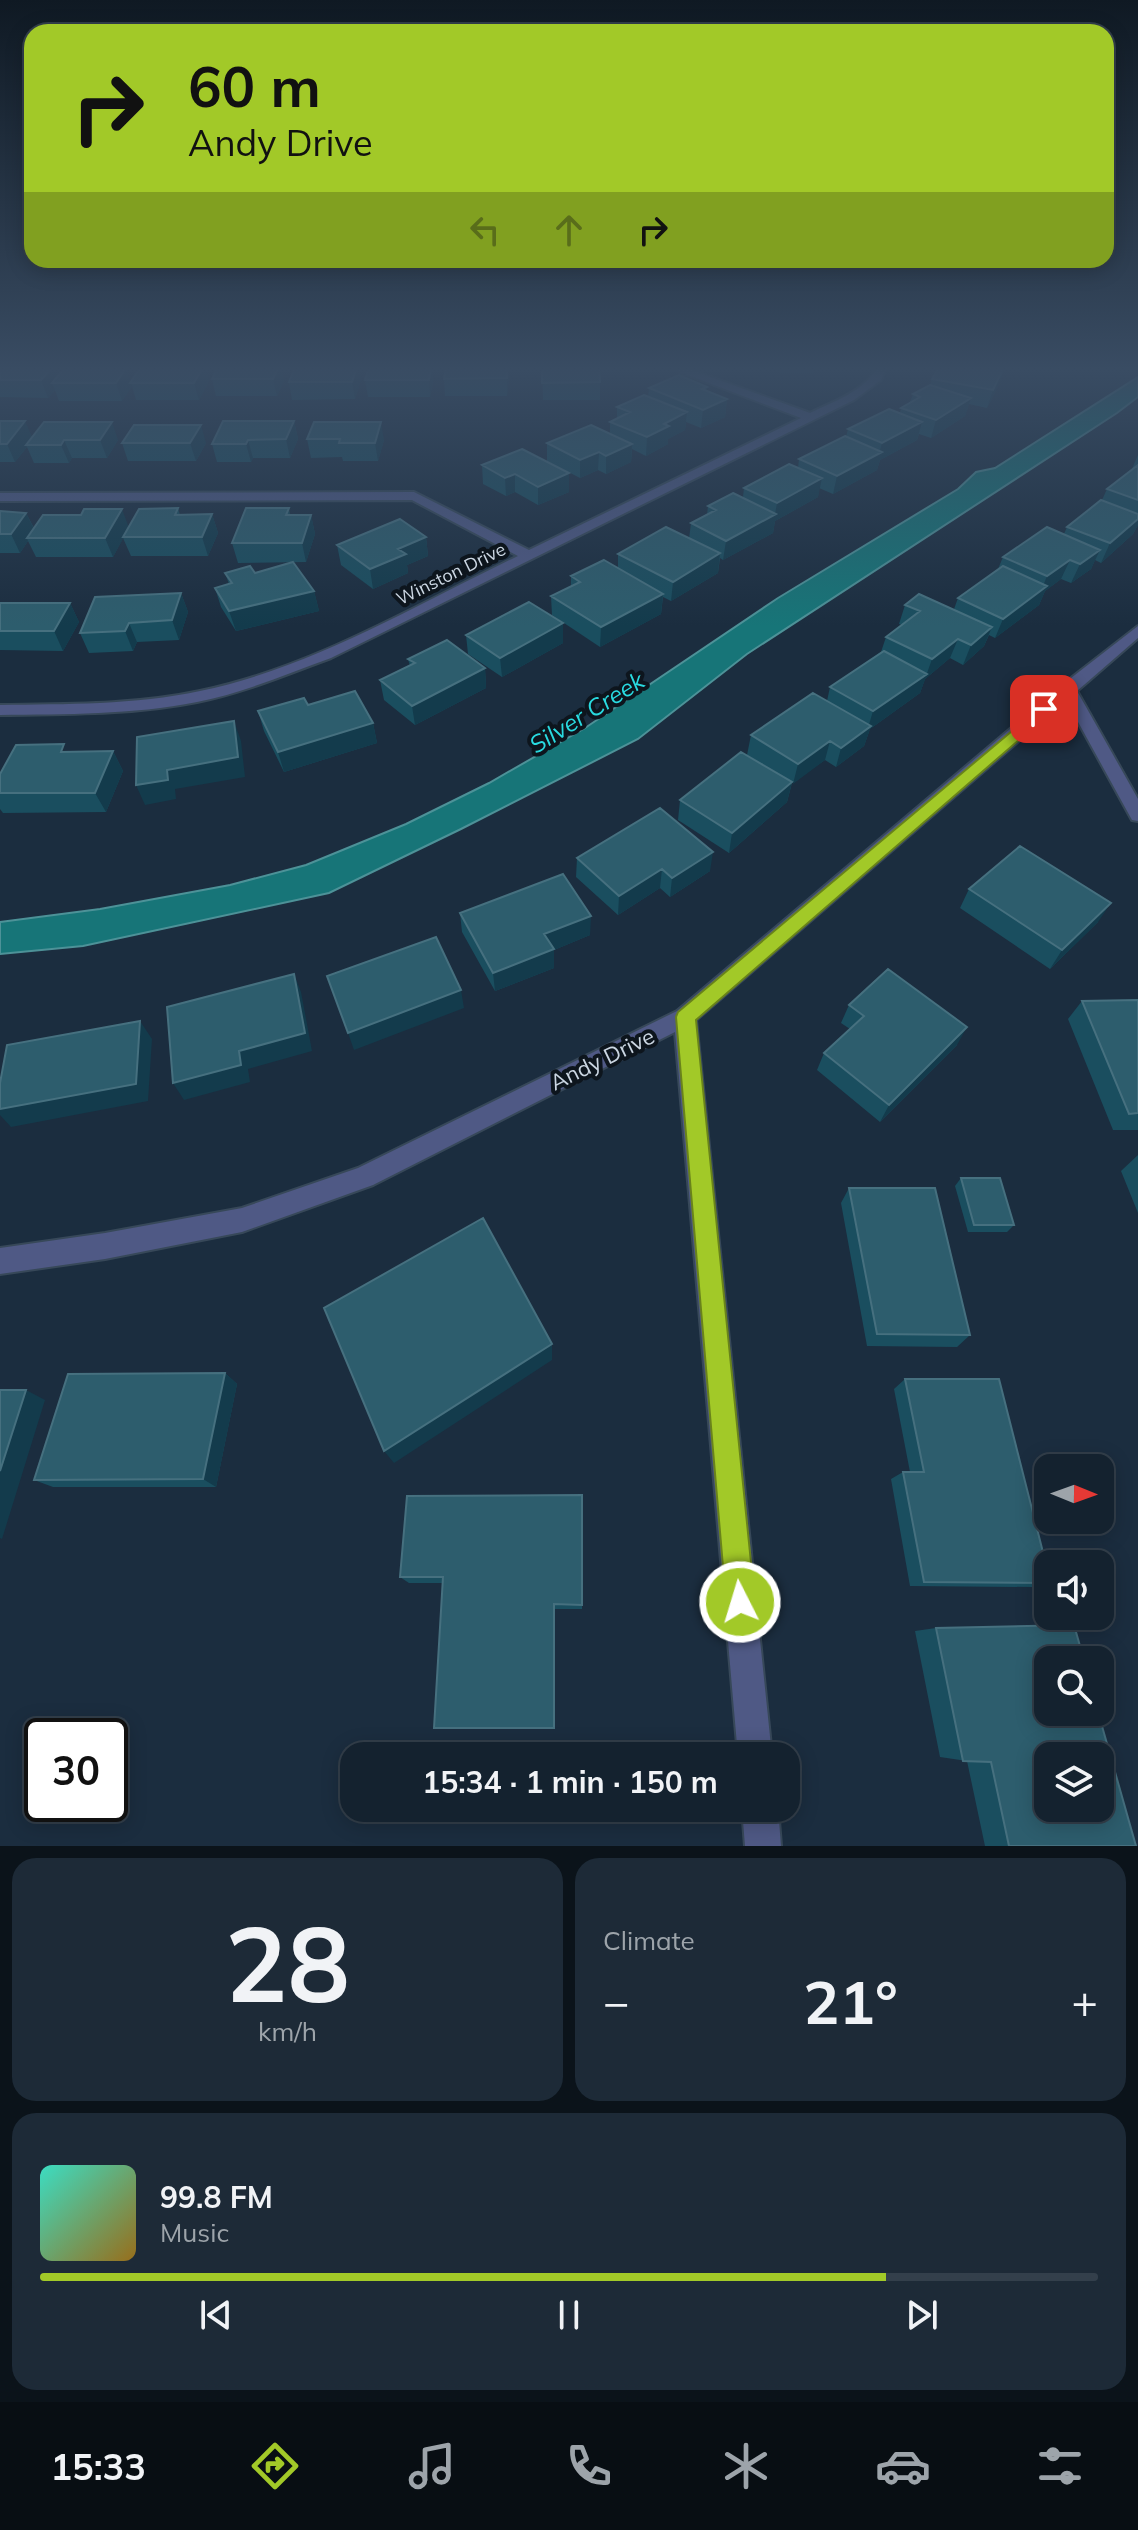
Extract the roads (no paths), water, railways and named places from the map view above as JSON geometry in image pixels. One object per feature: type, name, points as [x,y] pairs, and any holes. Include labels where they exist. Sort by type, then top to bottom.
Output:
[{"type":"street","name":"Winston Drive","points":[[0,710],[73,709],[184,698],[249,683],[326,655],[736,453]]},
{"type":"street","points":[[0,497],[414,496],[529,556]]},
{"type":"street","name":"Andy Drive","points":[[0,1261],[105,1246],[242,1220],[364,1177],[685,1017],[1138,630]]},
{"type":"street","points":[[1068,689],[1138,815]]},
{"type":"street","points":[[685,1017],[754,1742]]},
{"type":"street","points":[[761,1822],[763,1846]]},
{"type":"water label","name":"Silver Creek","points":[[587,713]]}]
